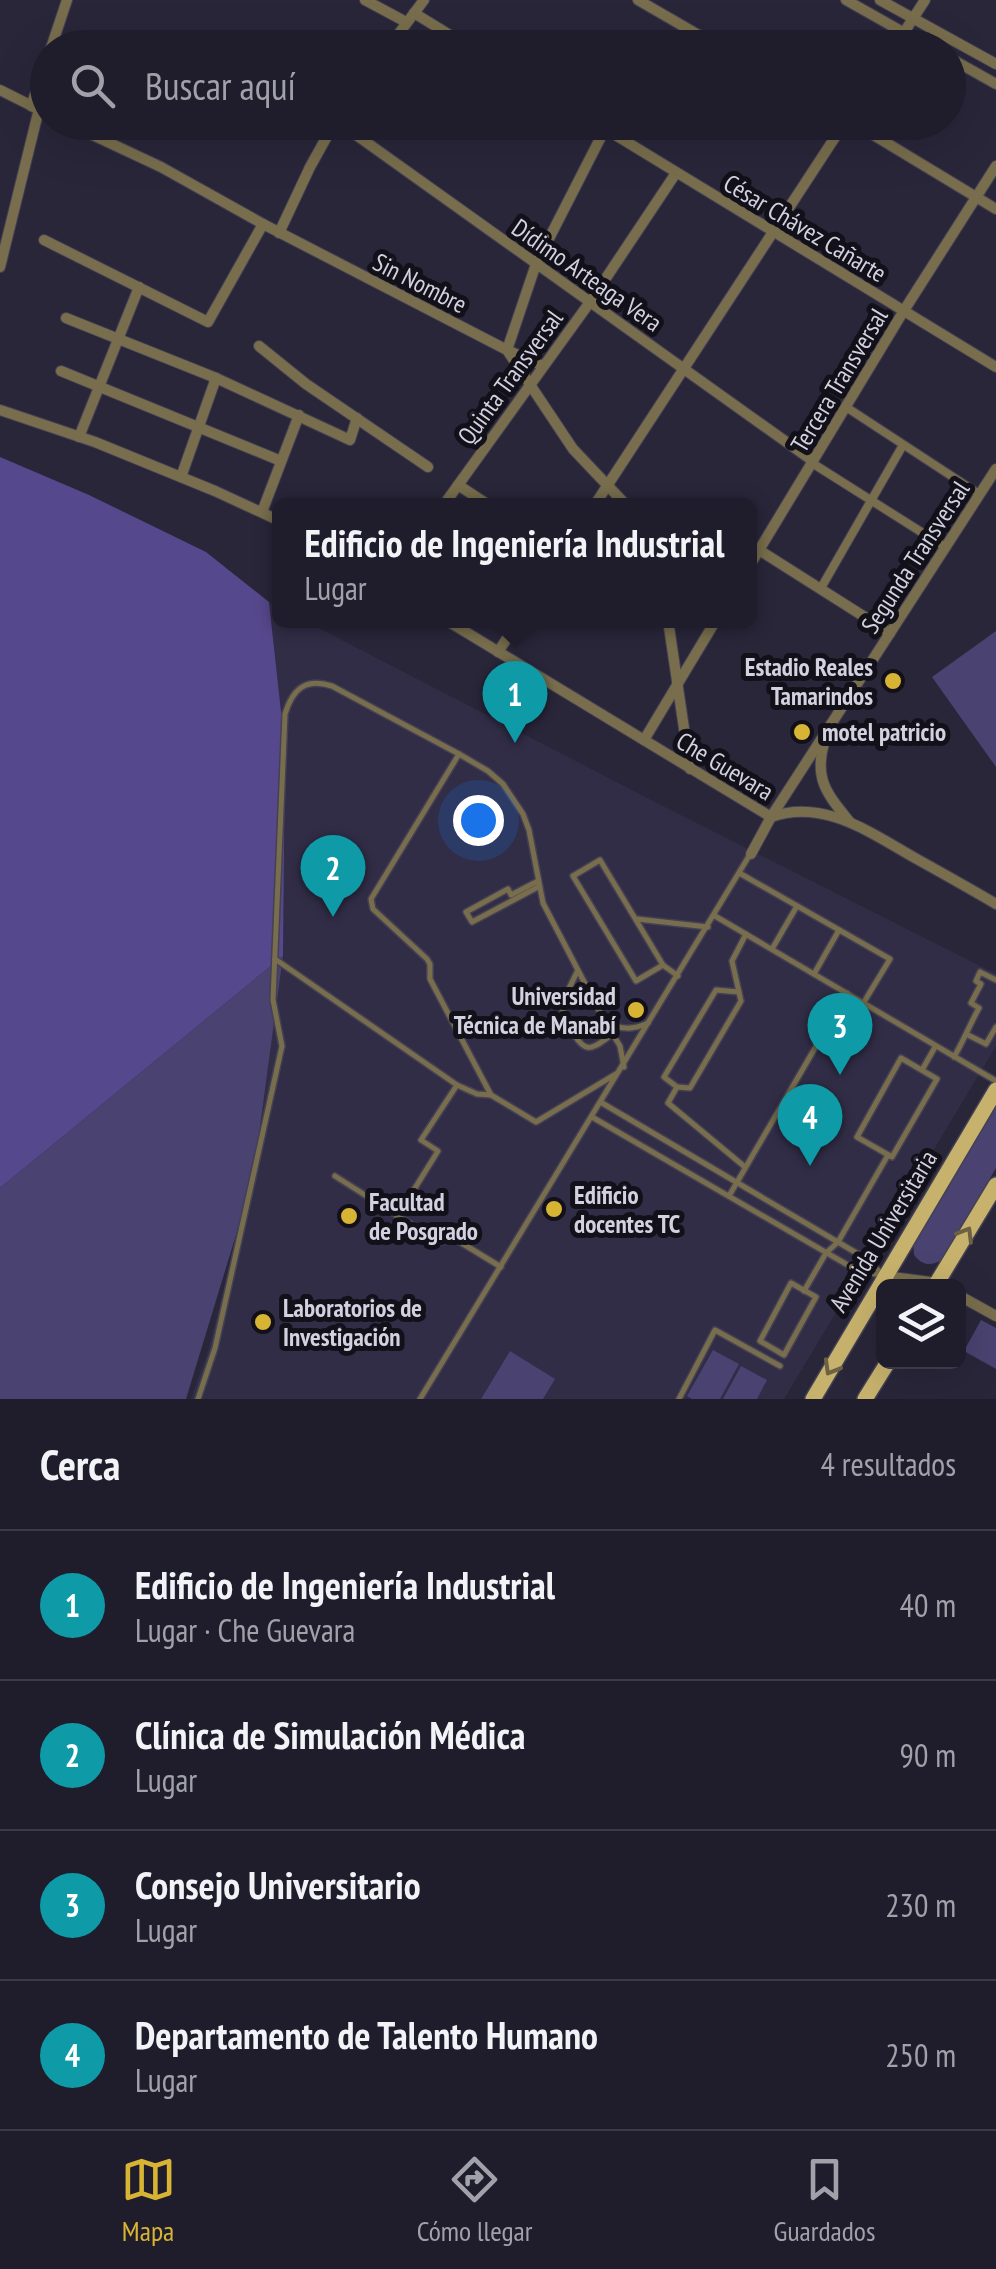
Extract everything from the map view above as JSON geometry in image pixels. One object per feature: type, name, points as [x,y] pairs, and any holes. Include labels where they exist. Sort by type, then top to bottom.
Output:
[{"type":"main road","name":"Avenida Universitaria","points":[[814,1399],[996,1090]]},
{"type":"main road","points":[[941,1279],[996,1185]]},
{"type":"main road","points":[[865,1399],[884,1369]]},
{"type":"street","points":[[57,30],[68,0]]},
{"type":"street","points":[[365,0],[434,30]]},
{"type":"street","points":[[401,30],[424,0]]},
{"type":"street","points":[[638,0],[690,30]]},
{"type":"street","points":[[846,0],[900,30]]},
{"type":"street","points":[[880,0],[935,30]]},
{"type":"street","points":[[905,30],[925,0]]},
{"type":"street","points":[[966,47],[996,64]]},
{"type":"street","points":[[966,67],[996,84]]},
{"type":"street","points":[[0,90],[30,105]]},
{"type":"street","points":[[0,267],[6,217],[30,139]]},
{"type":"street","name":"Sin Nombre","points":[[104,140],[543,366]]},
{"type":"street","points":[[279,233],[326,140]]},
{"type":"street","name":"Dídimo Arteaga Vera","points":[[362,140],[812,462]]},
{"type":"street","points":[[599,140],[536,264],[507,350],[573,449],[620,498]]},
{"type":"street","name":"César Chávez Cañarte","points":[[623,140],[996,367]]},
{"type":"street","points":[[599,498],[833,140]]},
{"type":"street","points":[[881,140],[996,209]]},
{"type":"street","name":"Tercera Transversal","points":[[757,554],[996,166]]},
{"type":"street","name":"Quinta Transversal","points":[[449,498],[590,302],[676,173]]},
{"type":"street","points":[[44,240],[208,322],[262,224]]},
{"type":"street","points":[[79,436],[139,287]]},
{"type":"street","points":[[66,318],[216,378],[350,440],[358,418]]},
{"type":"street","points":[[258,346],[306,384],[428,467]]},
{"type":"street","points":[[61,371],[281,460]]},
{"type":"street","points":[[181,477],[216,378]]},
{"type":"street","points":[[846,407],[980,494]]},
{"type":"street","points":[[0,410],[79,436],[272,517]]},
{"type":"street","points":[[262,512],[298,415]]},
{"type":"street","points":[[821,588],[903,445]]},
{"type":"street","points":[[812,462],[945,547]]},
{"type":"street","name":"Segunda Transversal","points":[[771,817],[995,472]]},
{"type":"street","points":[[458,485],[478,498]]},
{"type":"street","points":[[760,550],[890,634]]},
{"type":"street","name":"Che Guevara","points":[[459,628],[771,817],[807,811],[850,822],[996,904]]},
{"type":"street","points":[[498,652],[513,628]]},
{"type":"street","points":[[669,628],[690,769]]},
{"type":"street","points":[[644,740],[711,628]]},
{"type":"street","points":[[827,731],[820,770],[824,786],[850,822]]},
{"type":"street","points":[[751,854],[771,817]]},
{"type":"street","points":[[884,1276],[902,1279]]},
{"type":"street","points":[[966,1299],[996,1316]]},
{"type":"lane","points":[[198,1399],[215,1348],[282,1046],[273,1000],[285,714],[294,692],[318,682],[332,686],[459,754],[503,784],[529,830],[543,903],[623,1052],[622,1069]]},
{"type":"lane","points":[[459,754],[371,899],[374,909],[427,959],[430,979],[491,1095]]},
{"type":"lane","points":[[420,1399],[751,854]]},
{"type":"lane","points":[[663,965],[636,981],[574,876],[600,860],[663,965],[678,976]]},
{"type":"lane","points":[[740,874],[890,959],[864,1004]]},
{"type":"lane","points":[[538,884],[472,922],[466,912],[508,890],[512,895],[538,884]]},
{"type":"lane","points":[[772,949],[797,906]]},
{"type":"lane","points":[[715,916],[996,1081]]},
{"type":"lane","points":[[635,919],[708,927]]},
{"type":"lane","points":[[814,974],[840,930]]},
{"type":"lane","points":[[739,992],[716,990],[664,1078],[677,1087],[690,1088],[741,1001],[732,960],[746,934]]},
{"type":"lane","points":[[275,959],[457,1085],[491,1095],[536,1122],[622,1069]]},
{"type":"lane","points":[[577,970],[564,1015],[580,1043],[588,1048],[612,1034]]},
{"type":"lane","points":[[954,1056],[979,1008],[971,1003],[981,984],[976,981],[980,972],[996,980]]},
{"type":"lane","points":[[728,1196],[847,994]]},
{"type":"lane","points":[[604,1020],[626,1029],[650,1022]]},
{"type":"lane","points":[[968,1034],[986,1044],[996,1027]]},
{"type":"lane","points":[[922,1070],[936,1046]]},
{"type":"lane","points":[[901,1058],[922,1070],[937,1079],[892,1158],[856,1137],[901,1058]]},
{"type":"lane","points":[[397,1217],[438,1151],[421,1140],[457,1085]]},
{"type":"lane","points":[[677,1087],[668,1104],[745,1167]]},
{"type":"lane","points":[[601,1102],[865,1258],[884,1276]]},
{"type":"lane","points":[[592,1117],[858,1271],[884,1276]]},
{"type":"lane","points":[[804,1291],[826,1253],[838,1242],[888,1155]]},
{"type":"lane","points":[[335,1176],[440,1242],[456,1239],[501,1267]]},
{"type":"lane","points":[[792,1284],[804,1291],[816,1297],[784,1355],[760,1341],[792,1284]]},
{"type":"lane","points":[[679,1399],[715,1330],[780,1366]]},
{"type":"shaded area","points":[[0,457],[206,552],[269,602],[285,748],[283,956],[0,1188]]},
{"type":"shaded area","name":"Universidad Técnica de Manabí","points":[[269,602],[272,628],[319,628],[996,974],[996,1046],[784,1399],[191,1399],[207,1354],[253,1180],[283,956],[285,748]]},
{"type":"shaded area","points":[[996,631],[996,767],[932,677]]},
{"type":"shaded area","points":[[283,956],[253,1179],[186,1399],[0,1399],[0,1188]]},
{"type":"shaded area","points":[[996,1100],[996,1168],[942,1260],[924,1263],[914,1255],[913,1241]]},
{"type":"shaded area","points":[[981,1320],[996,1328],[996,1369],[966,1352]]},
{"type":"shaded area","points":[[713,1350],[739,1364],[720,1399],[692,1399],[687,1396]]},
{"type":"shaded area","points":[[510,1351],[555,1379],[543,1399],[481,1399]]},
{"type":"shaded area","points":[[741,1366],[767,1380],[757,1399],[723,1399]]},
{"type":"place","name":"Estadio Reales Tamarindos","points":[[893,681]]},
{"type":"place","name":"motel patricio","points":[[802,732]]},
{"type":"place","name":"Edificio de Ingeniería Industrial","points":[[515,743]]},
{"type":"place","name":"Clínica de Simulación Médica","points":[[333,917]]},
{"type":"place","name":"Universidad Técnica de Manabí","points":[[636,1010]]},
{"type":"place","name":"Consejo Universitario","points":[[840,1075]]},
{"type":"place","name":"Departamento de Talento Humano","points":[[810,1166]]},
{"type":"place","name":"Edificio docentes TC","points":[[554,1209]]},
{"type":"place","name":"Facultad de Posgrado","points":[[349,1216]]},
{"type":"place","name":"Laboratorios de Investigación","points":[[263,1322]]}]
